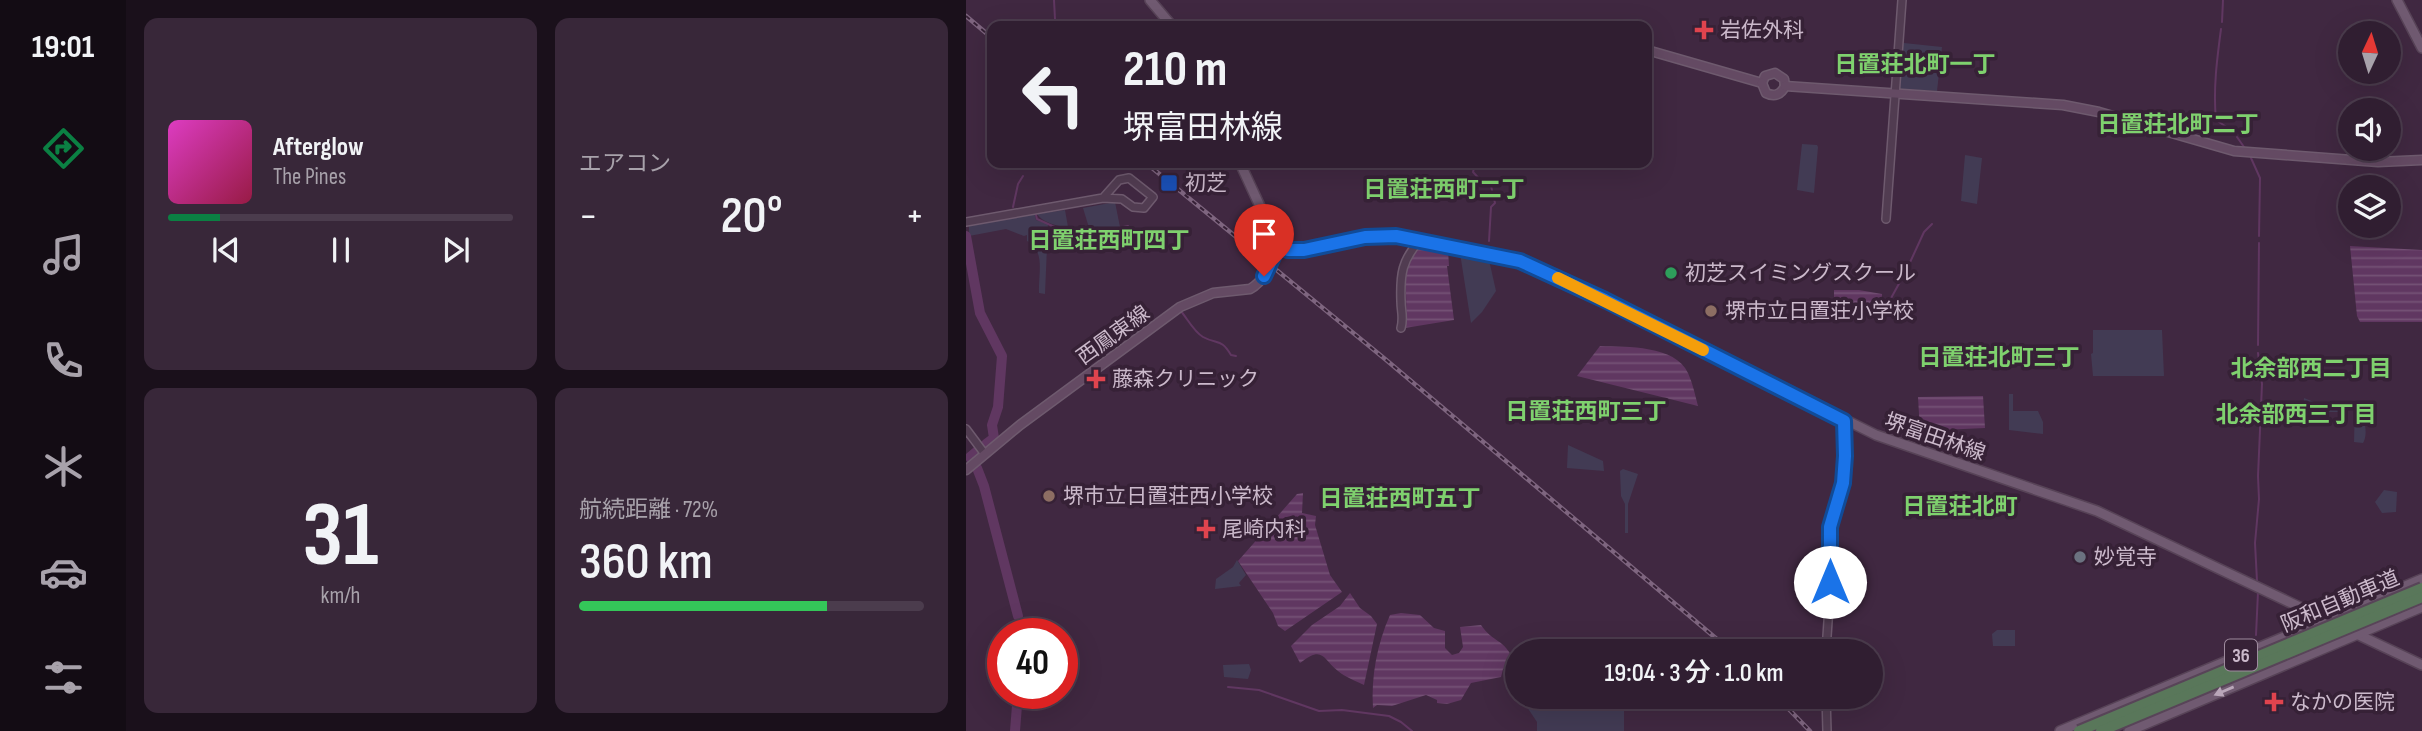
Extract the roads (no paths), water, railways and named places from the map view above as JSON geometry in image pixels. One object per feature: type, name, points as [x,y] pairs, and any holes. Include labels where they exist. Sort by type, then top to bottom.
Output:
[{"type":"highway","name":"阪和自動車道","points":[[2079,731],[2422,588]]},
{"type":"highway","name":"阪和自動車道","points":[[2101,731],[2422,597]]},
{"type":"main road","points":[[1150,0],[1168,21]]},
{"type":"main road","points":[[2397,0],[2422,48]]},
{"type":"main road","points":[[1652,51],[1762,83]]},
{"type":"main road","points":[[1775,73],[1784,79],[1785,86],[1781,93],[1773,96],[1763,90],[1762,83],[1768,74],[1775,73]]},
{"type":"main road","points":[[1785,86],[2075,107],[2216,147],[2257,154],[2378,162],[2422,160]]},
{"type":"main road","points":[[1242,168],[1279,244]]},
{"type":"main road","name":"堺富田林線","points":[[1279,244],[1282,248],[1295,250],[1378,236],[1396,236],[1520,261],[1844,421],[1899,445],[2097,511],[2422,664]]},
{"type":"main road","name":"西鳳東線","points":[[966,470],[984,453],[1180,307],[1213,293],[1250,289],[1255,286],[1264,276],[1279,244]]},
{"type":"main road","name":"36","points":[[2060,731],[2422,579]]},
{"type":"main road","name":"36","points":[[2129,731],[2422,607]]},
{"type":"main road","points":[[2267,644],[2273,670]]},
{"type":"street","points":[[1886,219],[1902,0]]},
{"type":"street","points":[[967,222],[1103,198],[1122,200],[1139,209],[1146,207],[1153,197],[1129,178],[1119,180],[1103,198]]},
{"type":"street","points":[[1401,328],[1404,315],[1401,304],[1404,262],[1407,254],[1420,240]]},
{"type":"street","points":[[1827,639],[1830,527],[1843,483],[1844,421]]},
{"type":"street","points":[[966,429],[984,453]]},
{"type":"street","points":[[1826,709],[1827,731]]},
{"type":"waterway","points":[[1054,0],[1055,19]]},
{"type":"waterway","points":[[2222,22],[2223,0]]},
{"type":"waterway","points":[[2221,29],[2215,85],[2216,120],[2231,130]]},
{"type":"waterway","points":[[2237,137],[2244,147]]},
{"type":"waterway","points":[[2251,158],[2260,178],[2259,236]]},
{"type":"waterway","points":[[1212,184],[1220,176],[1221,168]]},
{"type":"waterway","points":[[1474,168],[1473,172],[1484,184],[1491,186],[1495,203],[1491,207],[1489,241]]},
{"type":"waterway","points":[[1013,207],[1018,184],[1023,176]]},
{"type":"waterway","points":[[1036,215],[1037,219],[1057,228],[1067,229]]},
{"type":"waterway","points":[[1885,309],[1924,232],[1932,224]]},
{"type":"waterway","points":[[1071,228],[1094,233],[1128,226]]},
{"type":"waterway","points":[[966,236],[980,313],[1002,356],[998,407],[992,425],[994,438],[986,444]]},
{"type":"waterway","points":[[2258,345],[2259,243]]},
{"type":"waterway","points":[[1180,310],[1200,335],[1222,344],[1231,355],[1236,356]]},
{"type":"waterway","points":[[2257,581],[2255,543],[2262,384],[2258,353]]},
{"type":"waterway","points":[[971,459],[976,452]]},
{"type":"waterway","points":[[977,468],[1018,616]]},
{"type":"waterway","points":[[2256,635],[2258,592]]},
{"type":"waterway","points":[[1228,687],[1259,690],[1319,711],[1342,710],[1389,716],[1412,731]]},
{"type":"waterway","points":[[1015,731],[1017,709]]},
{"type":"railway","points":[[966,16],[987,34]]},
{"type":"railway","points":[[1152,168],[1385,359],[1717,639]]},
{"type":"railway","points":[[1789,709],[1810,731]]},
{"type":"place","name":"岩佐外科","points":[[1704,30]]},
{"type":"place","name":"初芝","points":[[1169,183]]},
{"type":"place","name":"初芝スイミングスクール","points":[[1671,273]]},
{"type":"place","name":"堺市立日置荘小学校","points":[[1711,311]]},
{"type":"place","name":"藤森クリニック","points":[[1096,379]]},
{"type":"place","name":"堺市立日置荘西小学校","points":[[1049,496]]},
{"type":"place","name":"尾崎内科","points":[[1206,529]]},
{"type":"place","name":"妙覚寺","points":[[2080,557]]},
{"type":"place","name":"なかの医院","points":[[2274,702]]},
{"type":"district","name":"日置荘北町一丁","points":[[1915,64]]},
{"type":"district","name":"日置荘北町二丁","points":[[2178,124]]},
{"type":"district","name":"日置荘西町二丁","points":[[1444,189]]},
{"type":"district","name":"日置荘西町四丁","points":[[1109,240]]},
{"type":"district","name":"日置荘北町三丁","points":[[1999,357]]},
{"type":"district","name":"北余部西二丁目","points":[[2311,368]]},
{"type":"district","name":"日置荘西町三丁","points":[[1586,411]]},
{"type":"district","name":"北余部西三丁目","points":[[2296,414]]},
{"type":"district","name":"日置荘西町五丁","points":[[1400,498]]},
{"type":"district","name":"日置荘北町","points":[[1960,506]]}]
